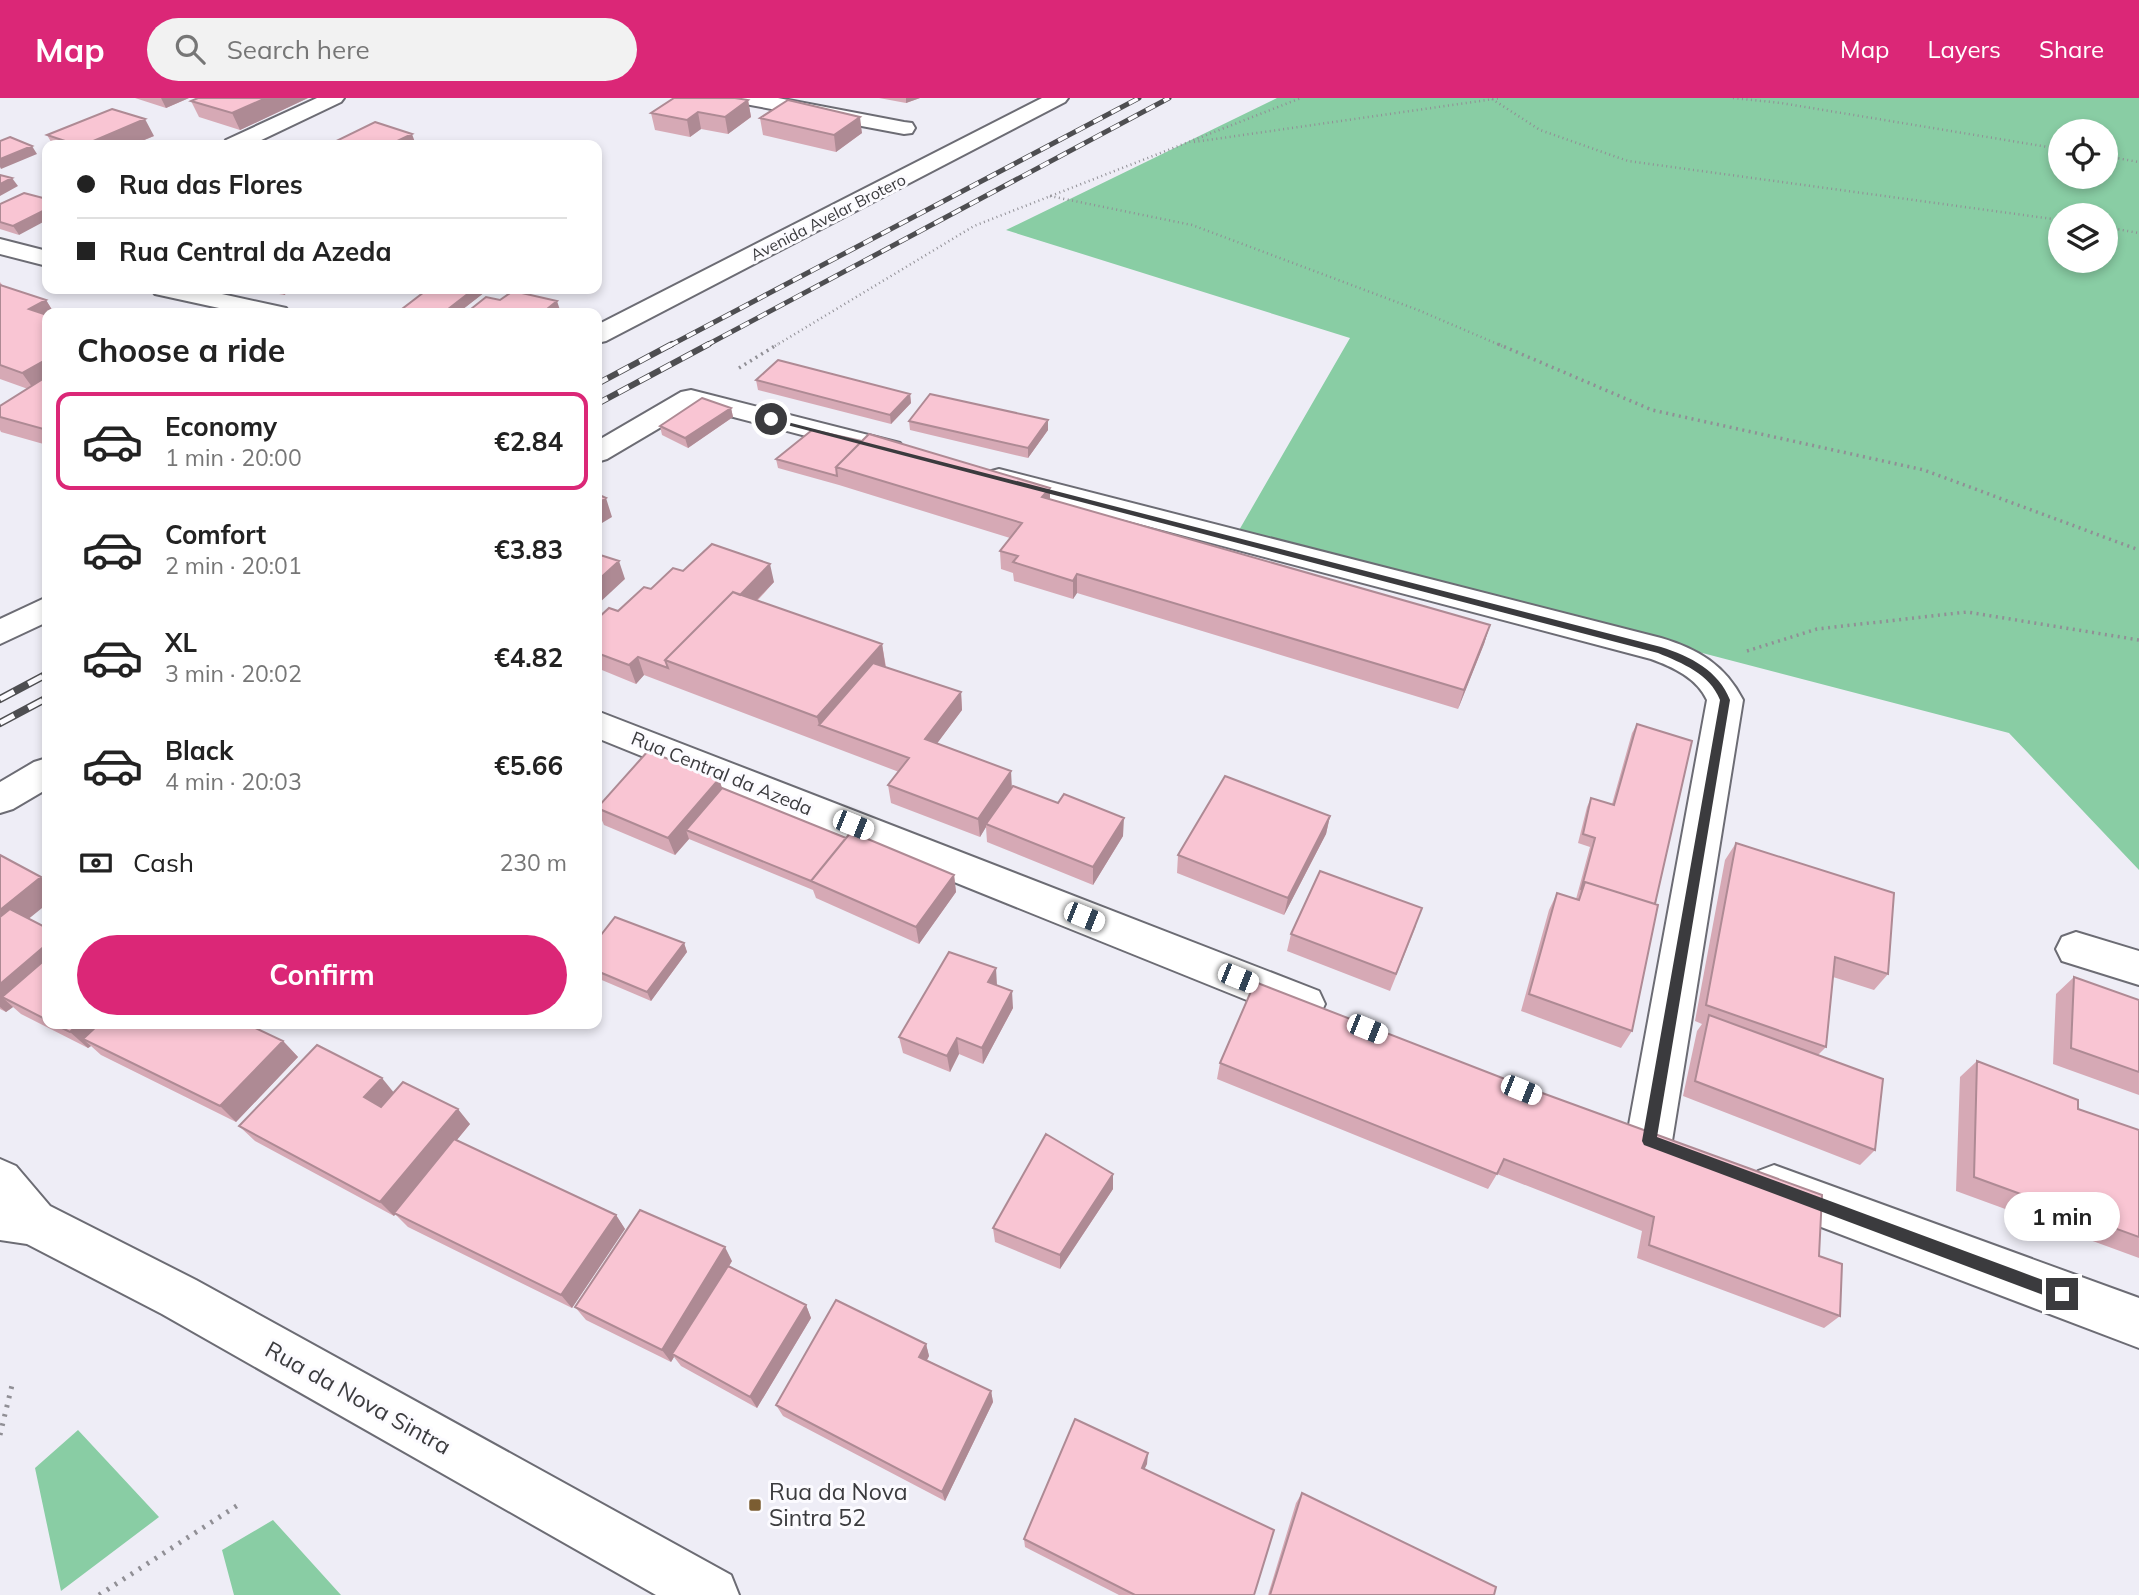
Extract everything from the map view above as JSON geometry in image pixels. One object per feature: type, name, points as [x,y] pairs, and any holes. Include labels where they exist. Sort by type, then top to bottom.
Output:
[{"type":"street","points":[[245,140],[334,98]]},
{"type":"street","points":[[745,98],[904,128]]},
{"type":"street","name":"Avenida Avelar Brotero","points":[[602,332],[1058,98]]},
{"type":"street","points":[[7,248],[42,235]]},
{"type":"street","points":[[7,248],[42,258]]},
{"type":"street","points":[[187,294],[253,308]]},
{"type":"street","points":[[602,450],[691,398],[920,457]]},
{"type":"street","points":[[974,471],[1671,654],[1710,676],[1721,688],[1725,700],[1649,1141]]},
{"type":"street","points":[[0,633],[42,611]]},
{"type":"street","name":"Rua Central da Azeda","points":[[602,726],[1337,1017]]},
{"type":"street","points":[[0,799],[42,775]]},
{"type":"street","points":[[2076,949],[2139,968]]},
{"type":"street","points":[[1610,1125],[1688,1155]]},
{"type":"street","points":[[1740,1174],[2139,1323]]},
{"type":"street","points":[[0,1181],[17,1219]]},
{"type":"street","name":"Rua da Nova Sintra","points":[[17,1219],[179,1297],[711,1595]]},
{"type":"path","points":[[691,398],[974,226],[1301,98]]},
{"type":"path","points":[[1186,143],[1501,98]]},
{"type":"path","points":[[1733,98],[1781,103],[2048,147]]},
{"type":"path","points":[[1492,99],[1540,130],[1628,161],[2048,218]]},
{"type":"path","points":[[2118,158],[2139,162]]},
{"type":"path","points":[[1050,197],[1192,225],[1418,310],[1652,410],[1924,470],[2139,550]]},
{"type":"path","points":[[2118,229],[2139,233]]},
{"type":"path","points":[[1671,654],[1728,657],[1817,629],[1968,612],[2139,640]]},
{"type":"path","points":[[0,1435],[13,1381]]},
{"type":"path","points":[[99,1595],[238,1505]]},
{"type":"green space","points":[[1277,98],[2139,98],[2139,870],[2009,733],[1238,532],[1350,338],[1006,230]]},
{"type":"green space","points":[[78,1430],[159,1517],[61,1591],[35,1468]]},
{"type":"green space","points":[[273,1520],[341,1595],[234,1595],[222,1550]]},
{"type":"building","points":[[198,98],[266,98],[232,113],[191,101]]},
{"type":"building","points":[[674,98],[748,100],[725,117],[698,112],[687,120],[651,113]]},
{"type":"building","points":[[788,100],[860,117],[834,135],[760,118]]},
{"type":"building","points":[[112,109],[145,119],[96,140],[62,140],[47,135]]},
{"type":"building","points":[[375,122],[412,134],[399,140],[338,140]]},
{"type":"building","points":[[10,137],[32,146],[0,159],[0,141]]},
{"type":"building","points":[[0,175],[12,178],[0,184]]},
{"type":"building","points":[[24,193],[42,198],[42,212],[13,226],[0,222],[0,204]]},
{"type":"building","points":[[0,285],[46,300],[29,309],[42,313],[42,362],[22,373],[0,365]]},
{"type":"building","points":[[422,294],[468,294],[449,308],[403,308]]},
{"type":"building","points":[[509,294],[526,294],[557,301],[548,308],[472,308],[486,297],[500,300]]},
{"type":"building","points":[[778,360],[910,394],[890,415],[756,380]]},
{"type":"building","points":[[42,380],[42,429],[0,417],[0,406]]},
{"type":"building","points":[[930,394],[1048,420],[1028,448],[909,421]]},
{"type":"building","points":[[702,398],[731,408],[685,438],[660,426]]},
{"type":"building","points":[[812,430],[862,441],[836,467],[837,476],[776,459]]},
{"type":"building","points":[[869,434],[1050,488],[1042,497],[1490,625],[1464,690],[1077,574],[1073,581],[1013,562],[1018,556],[1000,551],[1022,523],[836,467]]},
{"type":"building","points":[[712,544],[770,564],[740,595],[733,592],[665,660],[668,668],[638,657],[629,665],[602,655],[602,614],[609,608],[618,611],[644,587],[651,589],[673,568],[683,571]]},
{"type":"building","points":[[602,556],[619,561],[602,576]]},
{"type":"building","points":[[733,592],[882,644],[817,717],[665,660]]},
{"type":"building","points":[[873,663],[961,692],[925,739],[1011,771],[978,819],[888,785],[909,758],[819,725]]},
{"type":"building","points":[[1637,724],[1692,741],[1655,904],[1585,882],[1581,890],[1595,838],[1583,834],[1591,798],[1614,805]]},
{"type":"building","points":[[648,751],[719,779],[668,838],[602,810],[602,802]]},
{"type":"building","points":[[1225,776],[1330,816],[1288,898],[1178,855]]},
{"type":"building","points":[[1013,786],[1058,803],[1064,794],[1124,818],[1093,867],[986,824]]},
{"type":"building","points":[[722,788],[846,838],[811,881],[686,830]]},
{"type":"building","points":[[851,832],[954,875],[916,927],[811,881]]},
{"type":"building","points":[[1736,843],[1894,893],[1888,974],[1835,957],[1826,1047],[1706,1005]]},
{"type":"building","points":[[0,855],[41,877],[0,910]]},
{"type":"building","points":[[1320,871],[1422,908],[1396,974],[1291,934]]},
{"type":"building","points":[[1585,882],[1658,905],[1632,1031],[1529,994],[1557,893],[1579,900]]},
{"type":"building","points":[[10,909],[42,925],[42,948],[0,984],[0,917]]},
{"type":"building","points":[[615,917],[684,943],[647,992],[602,973],[602,934]]},
{"type":"building","points":[[949,952],[996,968],[988,982],[1012,991],[982,1048],[957,1038],[947,1056],[899,1037]]},
{"type":"building","points":[[42,962],[42,1017],[2,997]]},
{"type":"building","points":[[2074,977],[2139,1000],[2139,1072],[2071,1048]]},
{"type":"building","points":[[1255,982],[1523,1086],[1822,1195],[1819,1256],[1842,1264],[1840,1316],[1649,1245],[1654,1217],[1504,1159],[1497,1174],[1220,1063]]},
{"type":"building","points":[[1709,1015],[1883,1079],[1875,1150],[1695,1081]]},
{"type":"building","points":[[94,1029],[258,1029],[283,1041],[220,1106],[83,1039]]},
{"type":"building","points":[[317,1045],[382,1078],[364,1097],[381,1107],[403,1082],[458,1109],[380,1202],[239,1126]]},
{"type":"building","points":[[1977,1061],[2078,1100],[2078,1109],[2139,1130],[2139,1237],[1974,1177]]},
{"type":"building","points":[[1046,1134],[1113,1174],[1060,1255],[993,1228]]},
{"type":"building","points":[[454,1139],[616,1215],[561,1295],[394,1213]]},
{"type":"building","points":[[640,1210],[725,1247],[662,1350],[575,1307]]},
{"type":"building","points":[[728,1266],[806,1305],[750,1397],[672,1354]]},
{"type":"building","points":[[836,1300],[926,1344],[919,1357],[991,1391],[942,1492],[776,1405]]},
{"type":"building","points":[[1075,1419],[1148,1453],[1142,1468],[1274,1530],[1254,1595],[1135,1595],[1024,1539]]},
{"type":"building","points":[[1302,1493],[1496,1587],[1494,1595],[1270,1595]]},
{"type":"railway","points":[[669,346],[1139,98]]},
{"type":"railway","points":[[705,346],[1169,98]]},
{"type":"railway","points":[[602,381],[672,344]]},
{"type":"railway","points":[[602,401],[709,344]]},
{"type":"railway","points":[[0,699],[42,677]]},
{"type":"railway","points":[[0,723],[42,701]]},
{"type":"place","name":"Rua da Nova Sintra 52","points":[[755,1505]]},
{"type":"route","points":[[771,419],[1661,650],[1697,666],[1721,688],[1725,700],[1649,1141],[2062,1294]]}]
